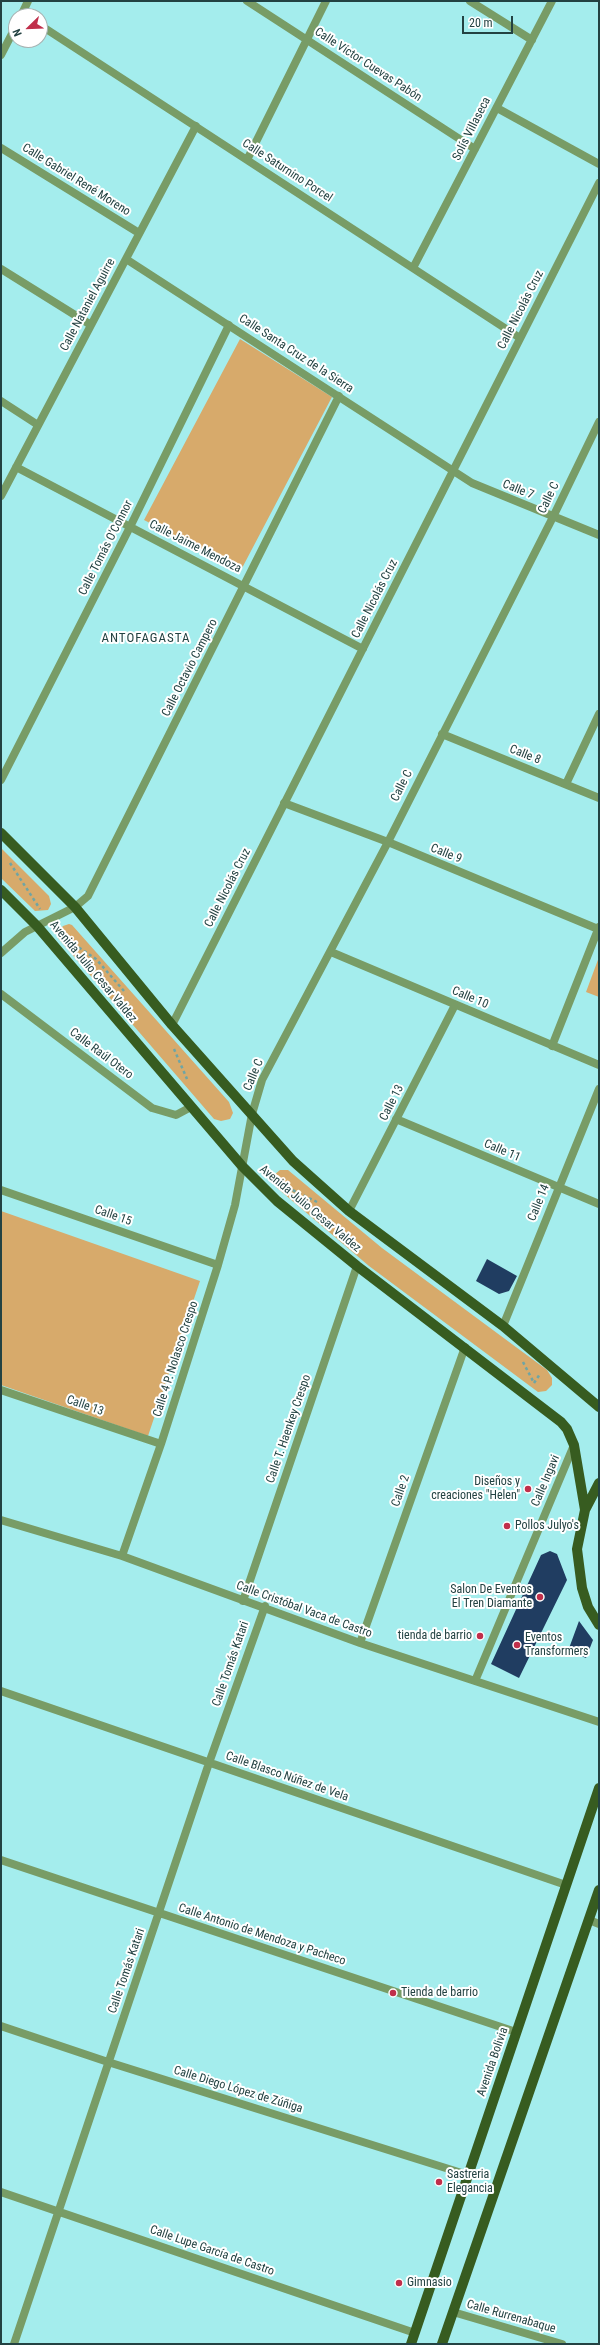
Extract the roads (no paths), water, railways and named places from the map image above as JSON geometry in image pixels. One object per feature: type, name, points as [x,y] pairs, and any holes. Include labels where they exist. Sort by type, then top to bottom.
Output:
[{"type":"main road","name":"Avenida Julio Cesar Valdez","points":[[1,833],[74,907],[172,1025],[292,1161],[349,1211],[503,1326],[599,1407]]},
{"type":"main road","name":"Avenida Julio Cesar Valdez","points":[[1,890],[37,926],[242,1166],[277,1201],[358,1266],[561,1422],[567,1429],[574,1445],[585,1510]]},
{"type":"main road","points":[[599,1483],[585,1510],[577,1549],[578,1569],[588,1606],[599,1625]]},
{"type":"main road","name":"Avenida Bolivia","points":[[411,2344],[599,1788]]},
{"type":"main road","points":[[442,2344],[599,1890]]},
{"type":"street","name":"Calle Víctor Cuevas Pabón","points":[[247,1],[476,149]]},
{"type":"street","points":[[247,160],[326,1]]},
{"type":"street","points":[[470,1],[532,40]]},
{"type":"street","name":"Solís Villaseca","points":[[413,268],[552,1]]},
{"type":"street","name":"Calle Saturnino Porcel","points":[[48,30],[520,338]]},
{"type":"street","points":[[1,55],[8,41]]},
{"type":"street","points":[[497,108],[599,164]]},
{"type":"street","name":"Calle Nataniel Aguirre","points":[[1,496],[196,126]]},
{"type":"street","name":"Calle Gabriel René Moreno","points":[[1,148],[139,233]]},
{"type":"street","name":"Calle Nicolás Cruz","points":[[172,1025],[598,186]]},
{"type":"street","name":"Calle Santa Cruz de la Sierra","points":[[126,259],[453,470]]},
{"type":"street","points":[[1,269],[91,325]]},
{"type":"street","name":"Calle Tomás O'Connor","points":[[1,780],[130,527],[229,325]]},
{"type":"street","name":"Calle Octavio Campero","points":[[1,953],[25,932],[74,907],[88,896],[340,396]]},
{"type":"street","points":[[1,401],[38,425]]},
{"type":"street","name":"Calle C","points":[[242,1166],[252,1114],[262,1080],[388,842],[553,517],[599,422]]},
{"type":"street","name":"Calle Jaime Mendoza","points":[[16,468],[245,586],[363,649]]},
{"type":"street","name":"Calle 7","points":[[453,470],[472,483],[599,535]]},
{"type":"street","points":[[566,784],[599,714]]},
{"type":"street","name":"Calle 8","points":[[442,734],[599,798]]},
{"type":"street","name":"Calle 9","points":[[284,803],[388,842],[599,928]]},
{"type":"street","points":[[552,1046],[599,928]]},
{"type":"street","name":"Calle 10","points":[[331,952],[599,1065]]},
{"type":"street","name":"Calle Raúl Otero","points":[[1,994],[152,1108],[176,1114],[191,1107]]},
{"type":"street","name":"Calle 13","points":[[349,1211],[455,1005]]},
{"type":"street","name":"Calle 14","points":[[503,1326],[599,1089]]},
{"type":"street","name":"Calle 11","points":[[396,1120],[599,1204]]},
{"type":"street","name":"Calle 4 P. Nolasco Crespo","points":[[122,1556],[161,1444],[218,1265],[235,1205],[242,1166]]},
{"type":"street","name":"Calle 15","points":[[1,1190],[218,1265]]},
{"type":"street","name":"Calle T. Haenkey Crespo","points":[[243,1601],[358,1266]]},
{"type":"street","name":"Calle 2","points":[[360,1643],[465,1347]]},
{"type":"street","name":"Calle 13","points":[[1,1390],[161,1444]]},
{"type":"street","name":"Calle Ingavi","points":[[475,1681],[574,1445]]},
{"type":"street","name":"Calle Cristóbal Vaca de Castro","points":[[1,1520],[122,1556],[243,1601],[264,1606],[360,1643],[599,1722]]},
{"type":"street","name":"Calle Tomás Katari","points":[[14,2344],[209,1763],[264,1606]]},
{"type":"street","name":"Calle Blasco Núñez de Vela","points":[[1,1691],[566,1885]]},
{"type":"street","name":"Calle Antonio de Mendoza y Pacheco","points":[[1,1860],[516,2032]]},
{"type":"street","points":[[589,1920],[599,1924]]},
{"type":"street","name":"Calle Diego López de Zúñiga","points":[[1,2026],[108,2062],[468,2175]]},
{"type":"street","name":"Calle Lupe García de Castro","points":[[1,2192],[415,2332]]},
{"type":"street","name":"Calle Rurrenabaque","points":[[453,2312],[562,2344]]},
{"type":"place","name":"Diseños y creaciones \"Helen\"","points":[[528,1489]]},
{"type":"place","name":"Pollos Julyo's","points":[[507,1526]]},
{"type":"place","name":"Salon De Eventos El Tren Diamante","points":[[540,1597]]},
{"type":"place","name":"tienda de barrio","points":[[480,1636]]},
{"type":"place","name":"Eventos Transformers","points":[[517,1645]]},
{"type":"place","name":"Tienda de barrio","points":[[393,1993]]},
{"type":"place","name":"Sastreria Elegancia","points":[[439,2182]]},
{"type":"place","name":"Gimnasio","points":[[399,2283]]},
{"type":"district","name":"ANTOFAGASTA","points":[[146,639]]}]
